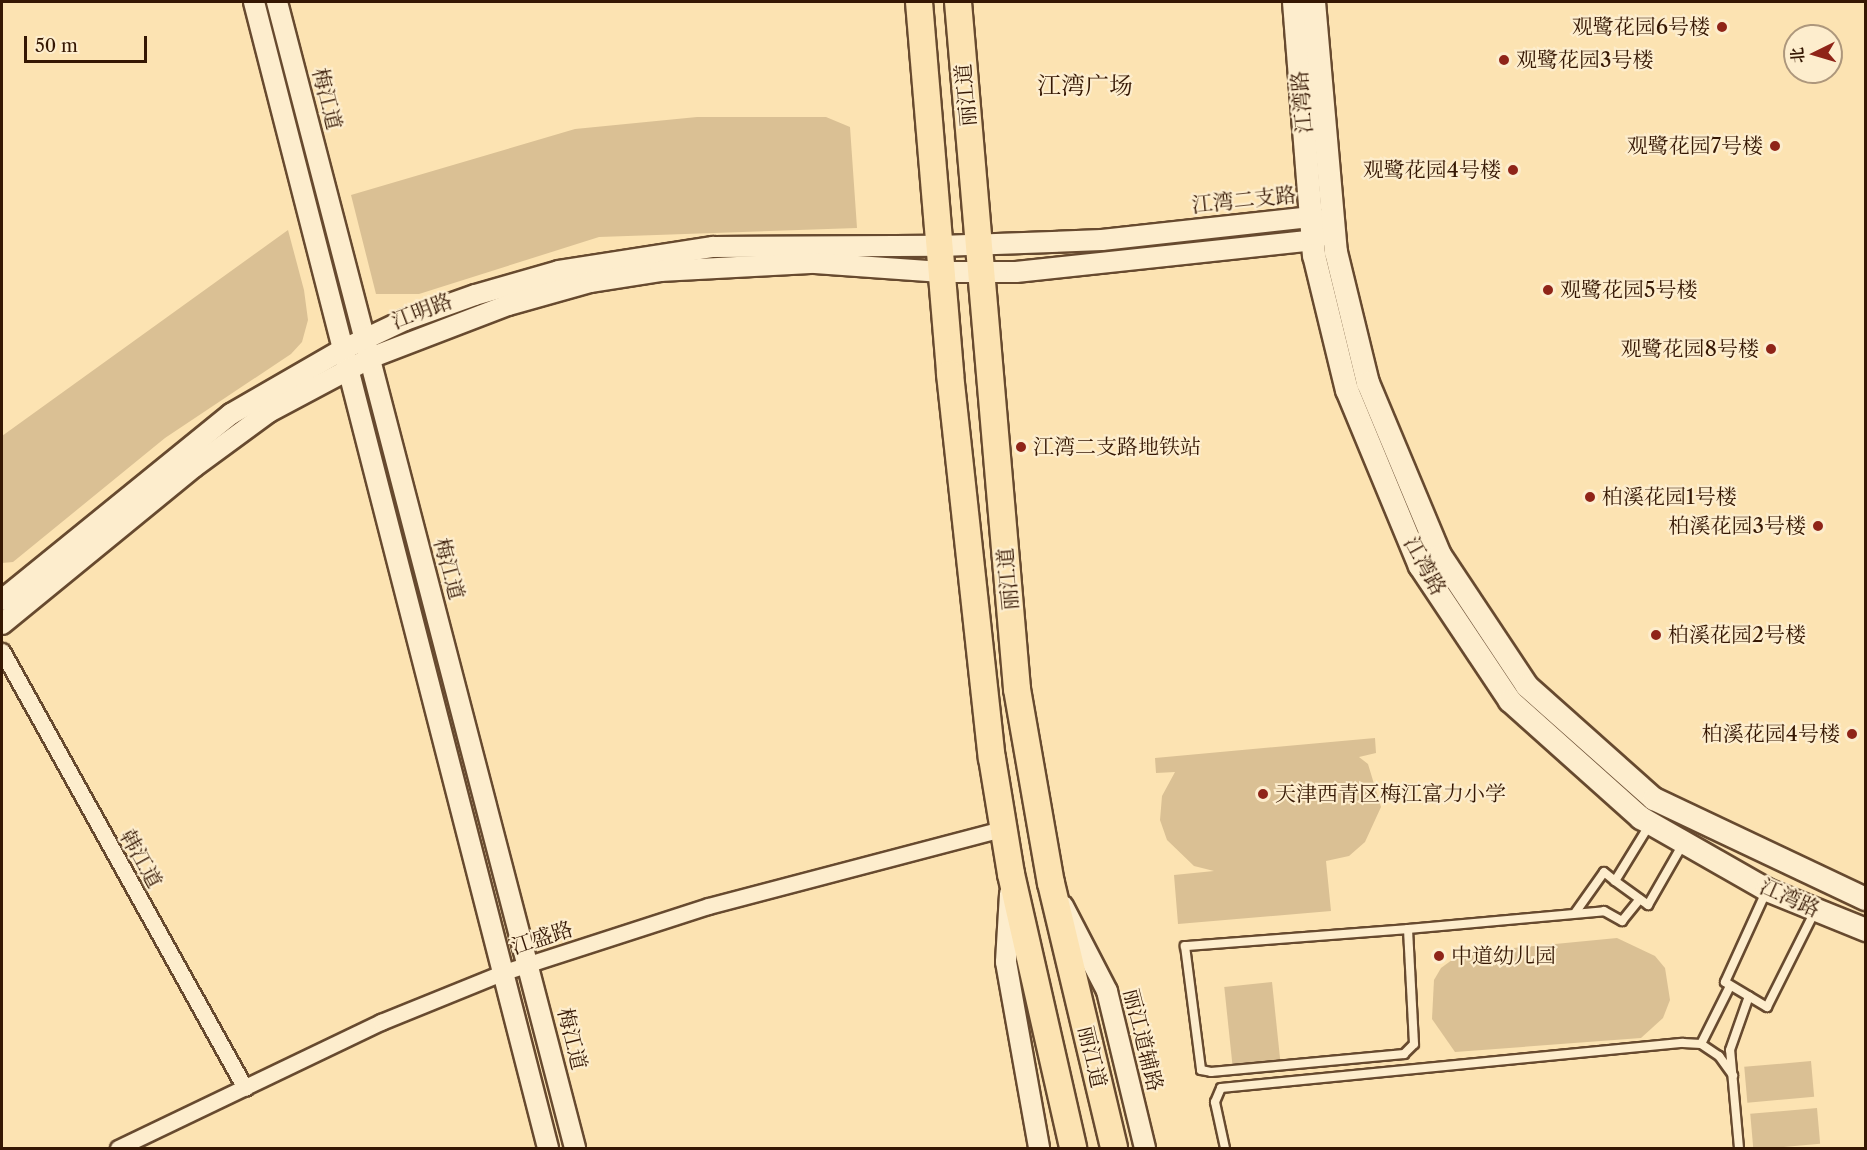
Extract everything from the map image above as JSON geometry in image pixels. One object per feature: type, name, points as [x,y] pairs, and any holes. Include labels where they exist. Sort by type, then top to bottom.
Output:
[{"type":"main road","name":"丽江道","points":[[919,2],[942,272],[982,681],[1002,829],[1073,1149]]},
{"type":"main road","name":"丽江道","points":[[958,2],[1017,689],[1051,883],[1114,1149]]},
{"type":"main road","name":"江湾路","points":[[1294,2],[1314,240],[1347,390],[1420,566],[1510,701],[1651,823],[1767,890],[1866,930]]},
{"type":"main road","name":"江湾路","points":[[1314,2],[1336,252],[1368,383],[1440,555],[1527,686],[1654,799],[1866,898]]},
{"type":"street","points":[[254,2],[548,1149]]},
{"type":"street","name":"梅江道","points":[[278,2],[575,1149]]},
{"type":"street","name":"江湾二支路","points":[[940,246],[1102,240],[1312,217],[1334,227]]},
{"type":"street","points":[[942,272],[981,272],[1314,240],[1334,227]]},
{"type":"street","name":"江明路","points":[[2,624],[203,460],[269,412],[347,369],[367,349],[475,295],[559,271],[634,257],[772,245],[940,246]]},
{"type":"street","name":"江明路","points":[[2,600],[231,414],[342,350],[367,349],[590,282],[660,271],[815,263],[942,272]]},
{"type":"street","name":"韩江道","points":[[2,651],[244,1088]]},
{"type":"street","name":"江盛路","points":[[117,1149],[381,1022],[504,972],[708,906],[1002,829]]},
{"type":"street","points":[[1011,874],[1006,962],[1039,1149]]},
{"type":"street","name":"丽江道辅路","points":[[1051,883],[1107,991],[1145,1149]]},
{"type":"lane","points":[[1615,881],[1651,823]]},
{"type":"lane","points":[[1575,913],[1604,872],[1648,905],[1684,842]]},
{"type":"lane","points":[[1767,890],[1725,982],[1767,1007],[1816,910]]},
{"type":"lane","points":[[1408,929],[1414,1044],[1404,1054],[1210,1072],[1201,1070],[1185,946],[1604,911],[1622,921],[1640,899]]},
{"type":"lane","points":[[1701,1044],[1731,986]]},
{"type":"lane","points":[[1739,1149],[1730,1050],[1749,996]]},
{"type":"lane","points":[[1226,1149],[1215,1102],[1221,1088],[1701,1044],[1719,1056],[1732,1075]]},
{"type":"shaded area","points":[[697,117],[826,117],[850,127],[857,228],[599,237],[419,294],[376,294],[351,195],[575,129]]},
{"type":"shaded area","points":[[288,230],[304,290],[308,320],[302,342],[291,354],[165,438],[13,562],[2,563],[2,436]]},
{"type":"shaded area","points":[[1375,738],[1376,753],[1359,757],[1368,764],[1381,807],[1365,842],[1349,856],[1326,861],[1331,911],[1178,924],[1174,875],[1214,871],[1194,866],[1167,840],[1160,820],[1162,796],[1175,772],[1156,773],[1155,758]]},
{"type":"shaded area","points":[[1617,938],[1655,956],[1665,968],[1670,1000],[1663,1018],[1641,1038],[1455,1052],[1432,1019],[1434,980],[1441,968],[1456,957],[1472,952]]},
{"type":"shaded area","points":[[1272,982],[1280,1062],[1233,1067],[1224,987]]},
{"type":"shaded area","points":[[1811,1061],[1814,1097],[1747,1103],[1744,1067]]},
{"type":"shaded area","points":[[1817,1108],[1820,1144],[1753,1148],[1750,1114]]},
{"type":"place","name":"观鹭花园6号楼","points":[[1722,27]]},
{"type":"place","name":"观鹭花园3号楼","points":[[1504,60]]},
{"type":"place","name":"观鹭花园7号楼","points":[[1775,146]]},
{"type":"place","name":"观鹭花园4号楼","points":[[1513,170]]},
{"type":"place","name":"观鹭花园5号楼","points":[[1548,290]]},
{"type":"place","name":"观鹭花园8号楼","points":[[1771,349]]},
{"type":"place","name":"江湾二支路地铁站","points":[[1021,447]]},
{"type":"place","name":"柏溪花园1号楼","points":[[1590,497]]},
{"type":"place","name":"柏溪花园3号楼","points":[[1818,526]]},
{"type":"place","name":"柏溪花园2号楼","points":[[1656,635]]},
{"type":"place","name":"柏溪花园4号楼","points":[[1852,734]]},
{"type":"place","name":"天津西青区梅江富力小学","points":[[1263,794]]},
{"type":"place","name":"中道幼儿园","points":[[1439,956]]},
{"type":"district","name":"江湾广场","points":[[1085,86]]}]
